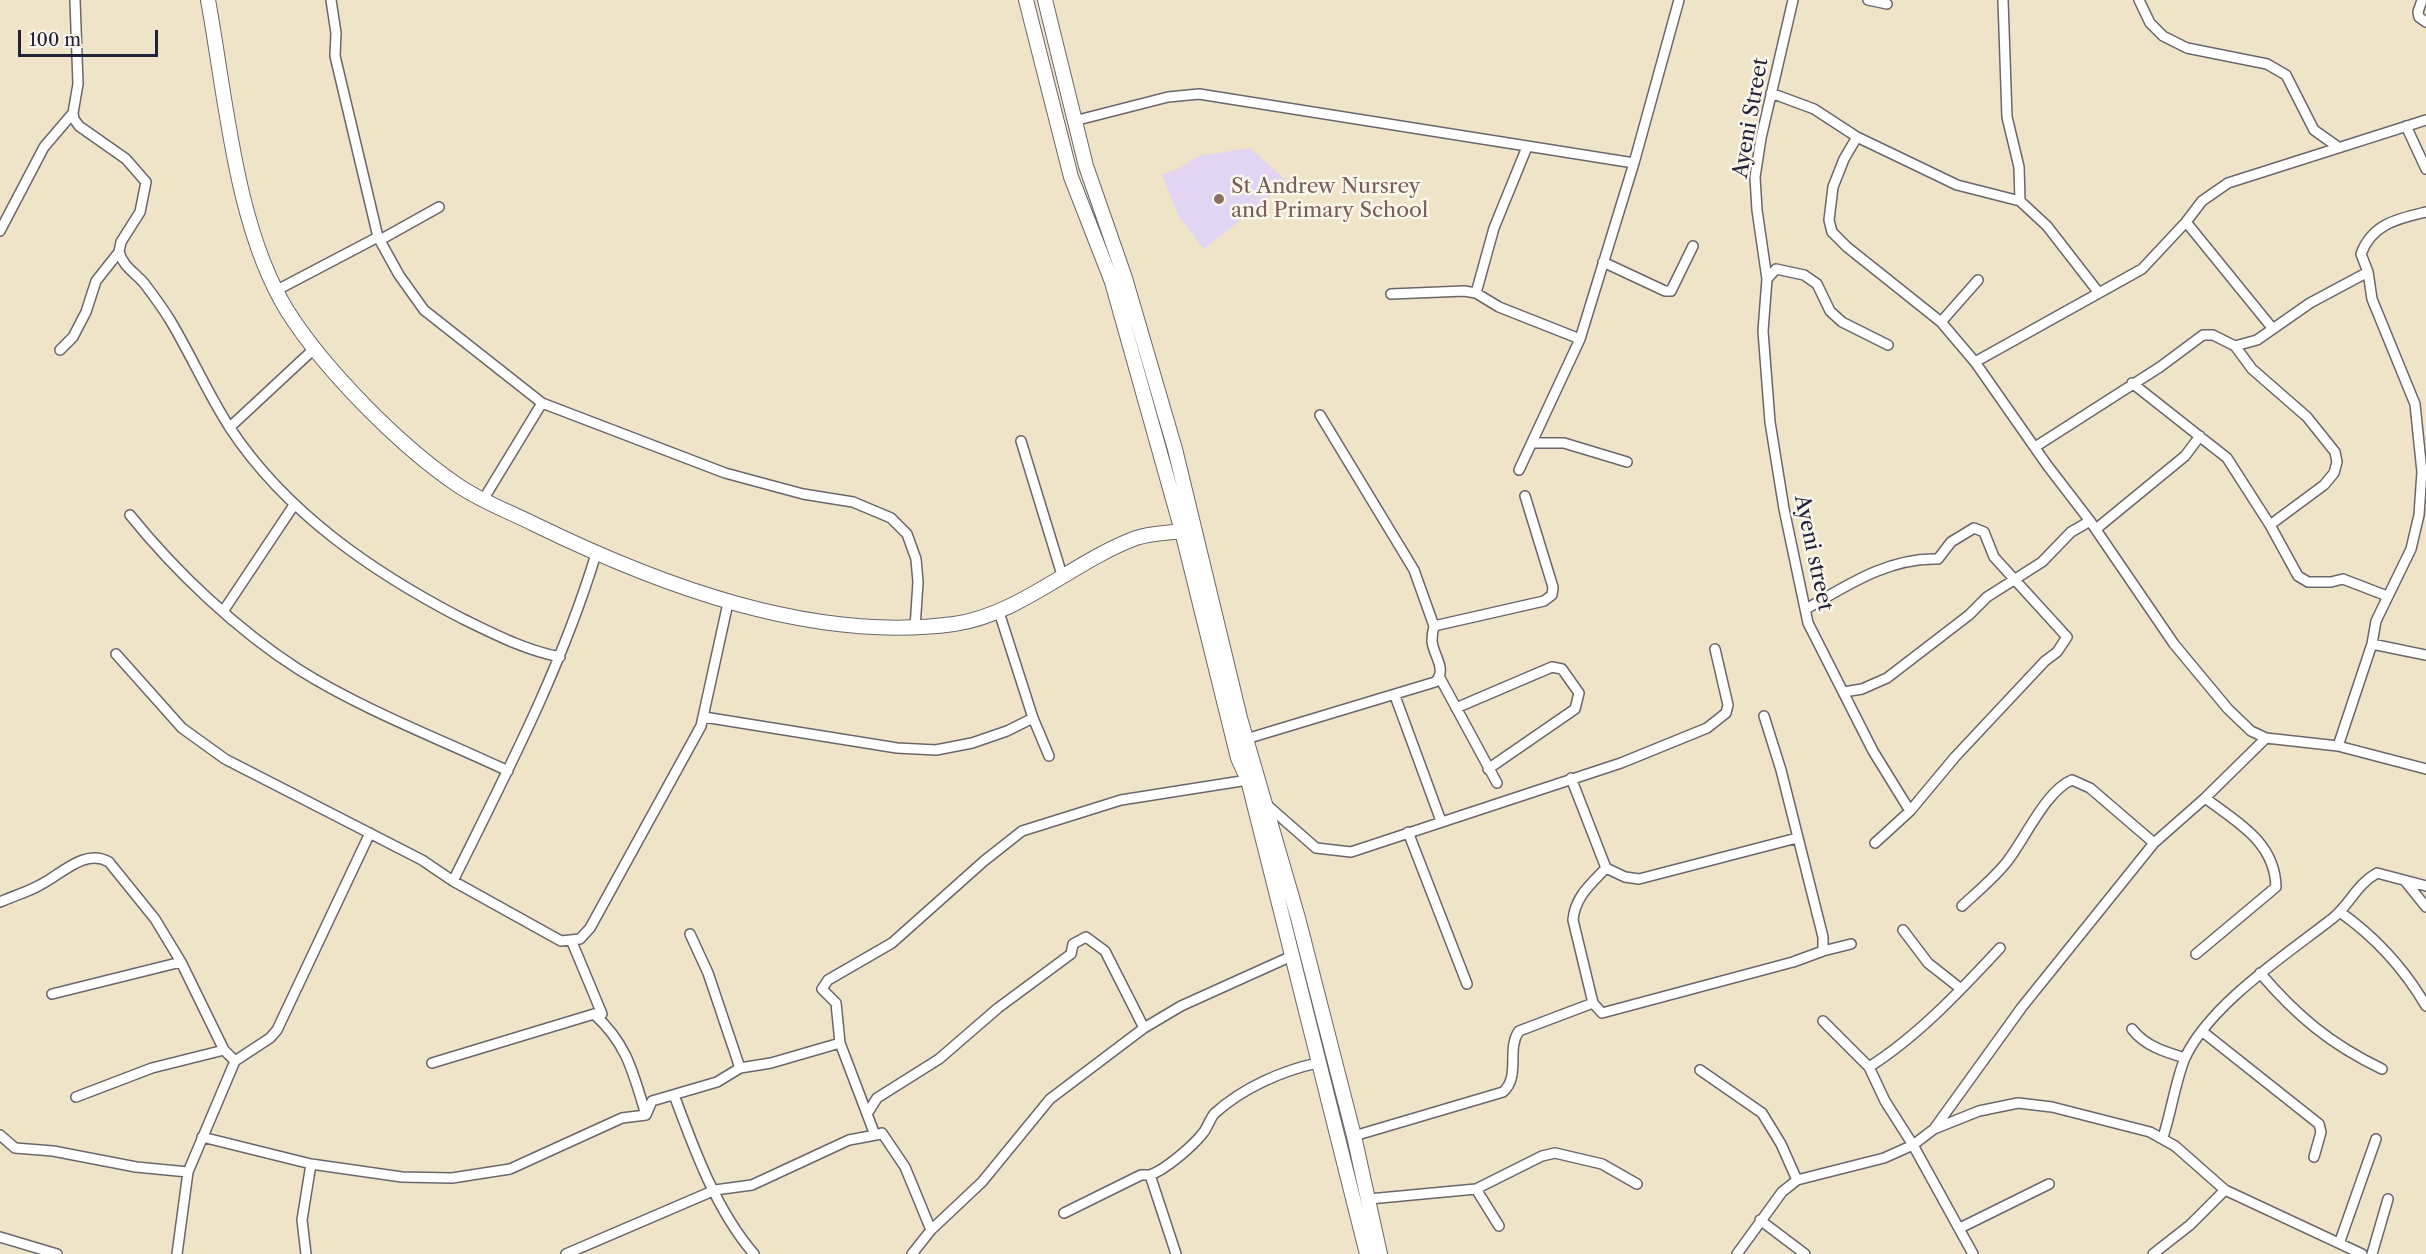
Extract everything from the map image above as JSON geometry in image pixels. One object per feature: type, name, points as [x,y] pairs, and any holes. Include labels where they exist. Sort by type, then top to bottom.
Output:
[{"type":"main road","points":[[208,0],[236,168],[246,208],[277,291],[288,312],[331,368],[418,456],[459,487],[596,554],[728,603],[828,623],[915,628],[967,622],[999,612],[1062,575],[1139,537],[1182,531]]},
{"type":"main road","points":[[1026,0],[1055,122],[1071,177],[1119,280],[1175,449],[1222,666],[1238,758],[1248,780],[1294,955],[1317,1063],[1352,1187],[1367,1254]]},
{"type":"main road","points":[[1045,0],[1074,121],[1119,280],[1182,531],[1267,805],[1354,1136],[1380,1254]]},
{"type":"street","points":[[0,231],[44,147],[73,113],[78,84],[75,0]]},
{"type":"street","points":[[331,0],[336,33],[336,57],[379,238],[424,310],[542,403],[725,473],[803,494],[853,502],[891,518],[907,534],[916,559],[918,582],[915,628]]},
{"type":"street","points":[[1519,470],[1580,339],[1634,163],[1679,0]]},
{"type":"street","name":"Ayeni Street","points":[[1767,279],[1757,210],[1755,177],[1771,93],[1793,0]]},
{"type":"street","points":[[1868,0],[1887,4]]},
{"type":"street","points":[[2003,0],[2007,117],[2019,167],[2020,201]]},
{"type":"street","points":[[2139,0],[2150,22],[2163,36],[2187,48],[2267,64],[2286,75],[2314,130],[2338,147]]},
{"type":"street","points":[[2422,0],[2418,12],[2419,17],[2426,22]]},
{"type":"street","points":[[1771,93],[1814,109],[1857,137],[1957,185],[2020,201],[2047,226],[2099,293]]},
{"type":"street","points":[[1074,121],[1168,97],[1199,94],[1634,163]]},
{"type":"street","points":[[60,350],[68,345],[86,312],[96,281],[119,252],[121,242],[140,212],[146,182],[126,159],[79,126],[73,113]]},
{"type":"street","points":[[1975,362],[2142,269],[2186,222],[2202,201],[2228,183],[2426,120]]},
{"type":"street","points":[[2406,126],[2426,169]]},
{"type":"street","points":[[1857,137],[1844,159],[1833,187],[1829,220],[1832,232],[1847,247],[1941,322],[1975,362],[2093,525],[2174,644],[2228,709],[2251,731],[2266,738],[2338,746],[2426,769]]},
{"type":"street","points":[[1476,293],[1494,228],[1527,147]]},
{"type":"street","points":[[277,291],[439,207]]},
{"type":"street","points":[[2338,746],[2372,645],[2376,621],[2411,549],[2419,515],[2422,472],[2415,404],[2372,298],[2368,272],[2361,254],[2367,238],[2376,230],[2426,212]]},
{"type":"street","points":[[2186,222],[2273,329]]},
{"type":"street","points":[[1603,262],[1665,291],[1671,291],[1693,246]]},
{"type":"street","points":[[119,252],[122,261],[164,309],[230,427],[294,505],[372,567],[435,604],[511,643],[531,651],[560,657]]},
{"type":"street","points":[[1767,279],[1776,269],[1804,275],[1817,284],[1830,311],[1842,322],[1888,345]]},
{"type":"street","points":[[2235,346],[2257,340],[2310,303],[2368,272]]},
{"type":"street","name":"Ayeni street","points":[[1767,279],[1763,331],[1770,422],[1784,509],[1808,623],[1873,750],[1910,811]]},
{"type":"street","points":[[1941,322],[1978,279]]},
{"type":"street","points":[[1391,294],[1464,291],[1476,293],[1499,307],[1580,339]]},
{"type":"street","points":[[2035,447],[2160,367],[2203,335],[2213,335],[2235,346],[2252,369],[2307,417],[2336,452],[2337,462],[2334,473],[2324,485],[2270,525]]},
{"type":"street","points":[[230,427],[315,348]]},
{"type":"street","points":[[2132,383],[2227,458],[2270,525],[2298,576],[2321,583],[2343,579],[2387,596]]},
{"type":"street","points":[[483,500],[542,403]]},
{"type":"street","points":[[1320,415],[1414,570],[1434,626],[1432,640],[1441,670],[1440,678],[1497,783]]},
{"type":"street","points":[[1844,692],[1862,689],[1887,678],[1969,615],[1988,597],[2042,562],[2071,532],[2093,525],[2185,456],[2200,436]]},
{"type":"street","points":[[1021,441],[1062,575]]},
{"type":"street","points":[[1533,443],[1564,443],[1626,462]]},
{"type":"street","points":[[1434,626],[1545,602],[1552,595],[1553,587],[1525,496]]},
{"type":"street","points":[[224,610],[294,505]]},
{"type":"street","points":[[130,515],[156,546],[264,646],[347,697],[508,771]]},
{"type":"street","points":[[1806,609],[1858,579],[1886,567],[1916,558],[1938,559],[1951,542],[1974,528],[1984,532],[1994,556],[2014,582],[2060,627],[2067,637],[2063,646],[2045,661],[1979,730],[1910,811],[1875,843]]},
{"type":"street","points":[[453,881],[508,771],[560,657],[576,618],[596,554]]},
{"type":"street","points":[[116,654],[174,720],[225,759],[422,860],[453,881],[536,928],[561,941],[572,942],[580,939],[590,928],[704,717],[728,603]]},
{"type":"street","points":[[999,612],[1033,718],[1049,756]]},
{"type":"street","points":[[2372,645],[2426,656]]},
{"type":"street","points":[[1267,805],[1316,848],[1351,852],[1621,763],[1707,728],[1726,713],[1728,705],[1715,649]]},
{"type":"street","points":[[1456,708],[1552,667],[1562,669],[1578,693],[1575,709],[1488,769]]},
{"type":"street","points":[[1246,739],[1395,696],[1423,687],[1440,678]]},
{"type":"street","points":[[1395,696],[1441,821]]},
{"type":"street","points":[[1764,716],[1781,770],[1822,937],[1822,951]]},
{"type":"street","points":[[704,717],[897,748],[936,750],[990,737],[1033,718]]},
{"type":"street","points":[[1934,1129],[2022,1007],[2154,843],[2205,798],[2266,738]]},
{"type":"street","points":[[1571,778],[1606,868],[1625,877],[1639,879],[1797,838]]},
{"type":"street","points":[[882,1133],[875,1135],[840,1043],[836,1003],[822,989],[828,980],[892,943],[984,861],[1023,831],[1121,800],[1248,780]]},
{"type":"street","points":[[1962,906],[2005,864],[2054,794],[2065,783],[2072,780],[2090,788],[2154,843]]},
{"type":"street","points":[[2196,954],[2276,887],[2276,875],[2270,857],[2259,840],[2205,798]]},
{"type":"street","points":[[1408,832],[1467,984]]},
{"type":"street","points":[[177,1254],[189,1172],[234,1061],[270,1038],[277,1030],[370,833]]},
{"type":"street","points":[[0,902],[38,887],[84,859],[103,859],[114,866],[148,908],[181,962],[224,1050],[234,1061]]},
{"type":"street","points":[[1606,868],[1581,894],[1574,907],[1573,920],[1593,1003],[1602,1013],[1793,962],[1822,951],[1851,944]]},
{"type":"street","points":[[2163,1137],[2185,1058],[2203,1032],[2260,973],[2340,912],[2365,879],[2377,873],[2426,886]]},
{"type":"street","points":[[2405,880],[2426,907]]},
{"type":"street","points":[[2340,912],[2368,932],[2388,953],[2426,1006]]},
{"type":"street","points":[[1903,930],[1928,963],[1961,989]]},
{"type":"street","points":[[690,934],[708,972],[740,1068]]},
{"type":"street","points":[[867,1113],[877,1098],[939,1059],[999,1008],[1071,954],[1072,944],[1086,937],[1105,951],[1144,1028]]},
{"type":"street","points":[[432,1063],[594,1014],[602,1014],[572,942]]},
{"type":"street","points":[[1869,1067],[1886,1057],[1961,989],[2000,948]]},
{"type":"street","points":[[912,1254],[931,1230],[982,1182],[1050,1099],[1144,1028],[1210,991],[1294,955]]},
{"type":"street","points":[[52,994],[181,962]]},
{"type":"street","points":[[2260,973],[2289,1007],[2316,1030],[2350,1054],[2382,1069]]},
{"type":"street","points":[[1354,1136],[1503,1092],[1511,1080],[1514,1043],[1519,1032],[1593,1003]]},
{"type":"street","points":[[594,1014],[606,1025],[627,1052],[646,1115]]},
{"type":"street","points":[[1823,1021],[1869,1067],[1885,1101],[1913,1145],[1973,1254]]},
{"type":"street","points":[[2132,1029],[2147,1043],[2185,1058]]},
{"type":"street","points":[[2203,1032],[2319,1124],[2321,1132],[2314,1157]]},
{"type":"street","points":[[646,1115],[652,1101],[717,1082],[740,1068],[771,1063],[840,1043]]},
{"type":"street","points":[[76,1097],[152,1068],[224,1050]]},
{"type":"street","points":[[1064,1213],[1141,1175],[1161,1171],[1203,1134],[1214,1114],[1240,1096],[1285,1071],[1317,1063]]},
{"type":"street","points":[[1700,1070],[1762,1113],[1781,1144],[1797,1180]]},
{"type":"street","points":[[674,1095],[690,1138],[736,1233],[754,1254]]},
{"type":"street","points":[[1737,1254],[1782,1192],[1797,1180],[1884,1158],[1913,1145],[1934,1129],[1979,1111],[2018,1103],[2052,1107],[2163,1137],[2225,1190],[2270,1212],[2340,1241],[2362,1254]]},
{"type":"street","points":[[202,1137],[311,1164],[402,1177],[452,1178],[510,1169],[622,1118],[646,1115]]},
{"type":"street","points":[[882,1133],[906,1167],[931,1230]]},
{"type":"street","points":[[566,1254],[715,1190],[752,1185],[849,1140],[882,1133]]},
{"type":"street","points":[[0,1135],[15,1148],[53,1151],[136,1167],[189,1172]]},
{"type":"street","points":[[2340,1241],[2376,1139]]},
{"type":"street","points":[[1369,1199],[1476,1189],[1542,1156],[1555,1153],[1602,1164],[1637,1184]]},
{"type":"street","points":[[306,1254],[302,1220],[311,1164]]},
{"type":"street","points":[[1150,1175],[1176,1254]]},
{"type":"street","points":[[1960,1228],[2049,1184]]},
{"type":"street","points":[[1476,1189],[1499,1226]]},
{"type":"street","points":[[2153,1254],[2190,1225],[2225,1190]]},
{"type":"street","points":[[2372,1254],[2388,1199]]},
{"type":"street","points":[[1760,1220],[1805,1254]]},
{"type":"street","points":[[0,1237],[57,1254]]},
{"type":"shaded area","name":"St Andrew Nursrey and Primary School","points":[[1250,148],[1288,182],[1204,249],[1179,217],[1162,174],[1176,170],[1199,156]]},
{"type":"place","name":"St Andrew Nursrey and Primary School","points":[[1219,199]]}]
